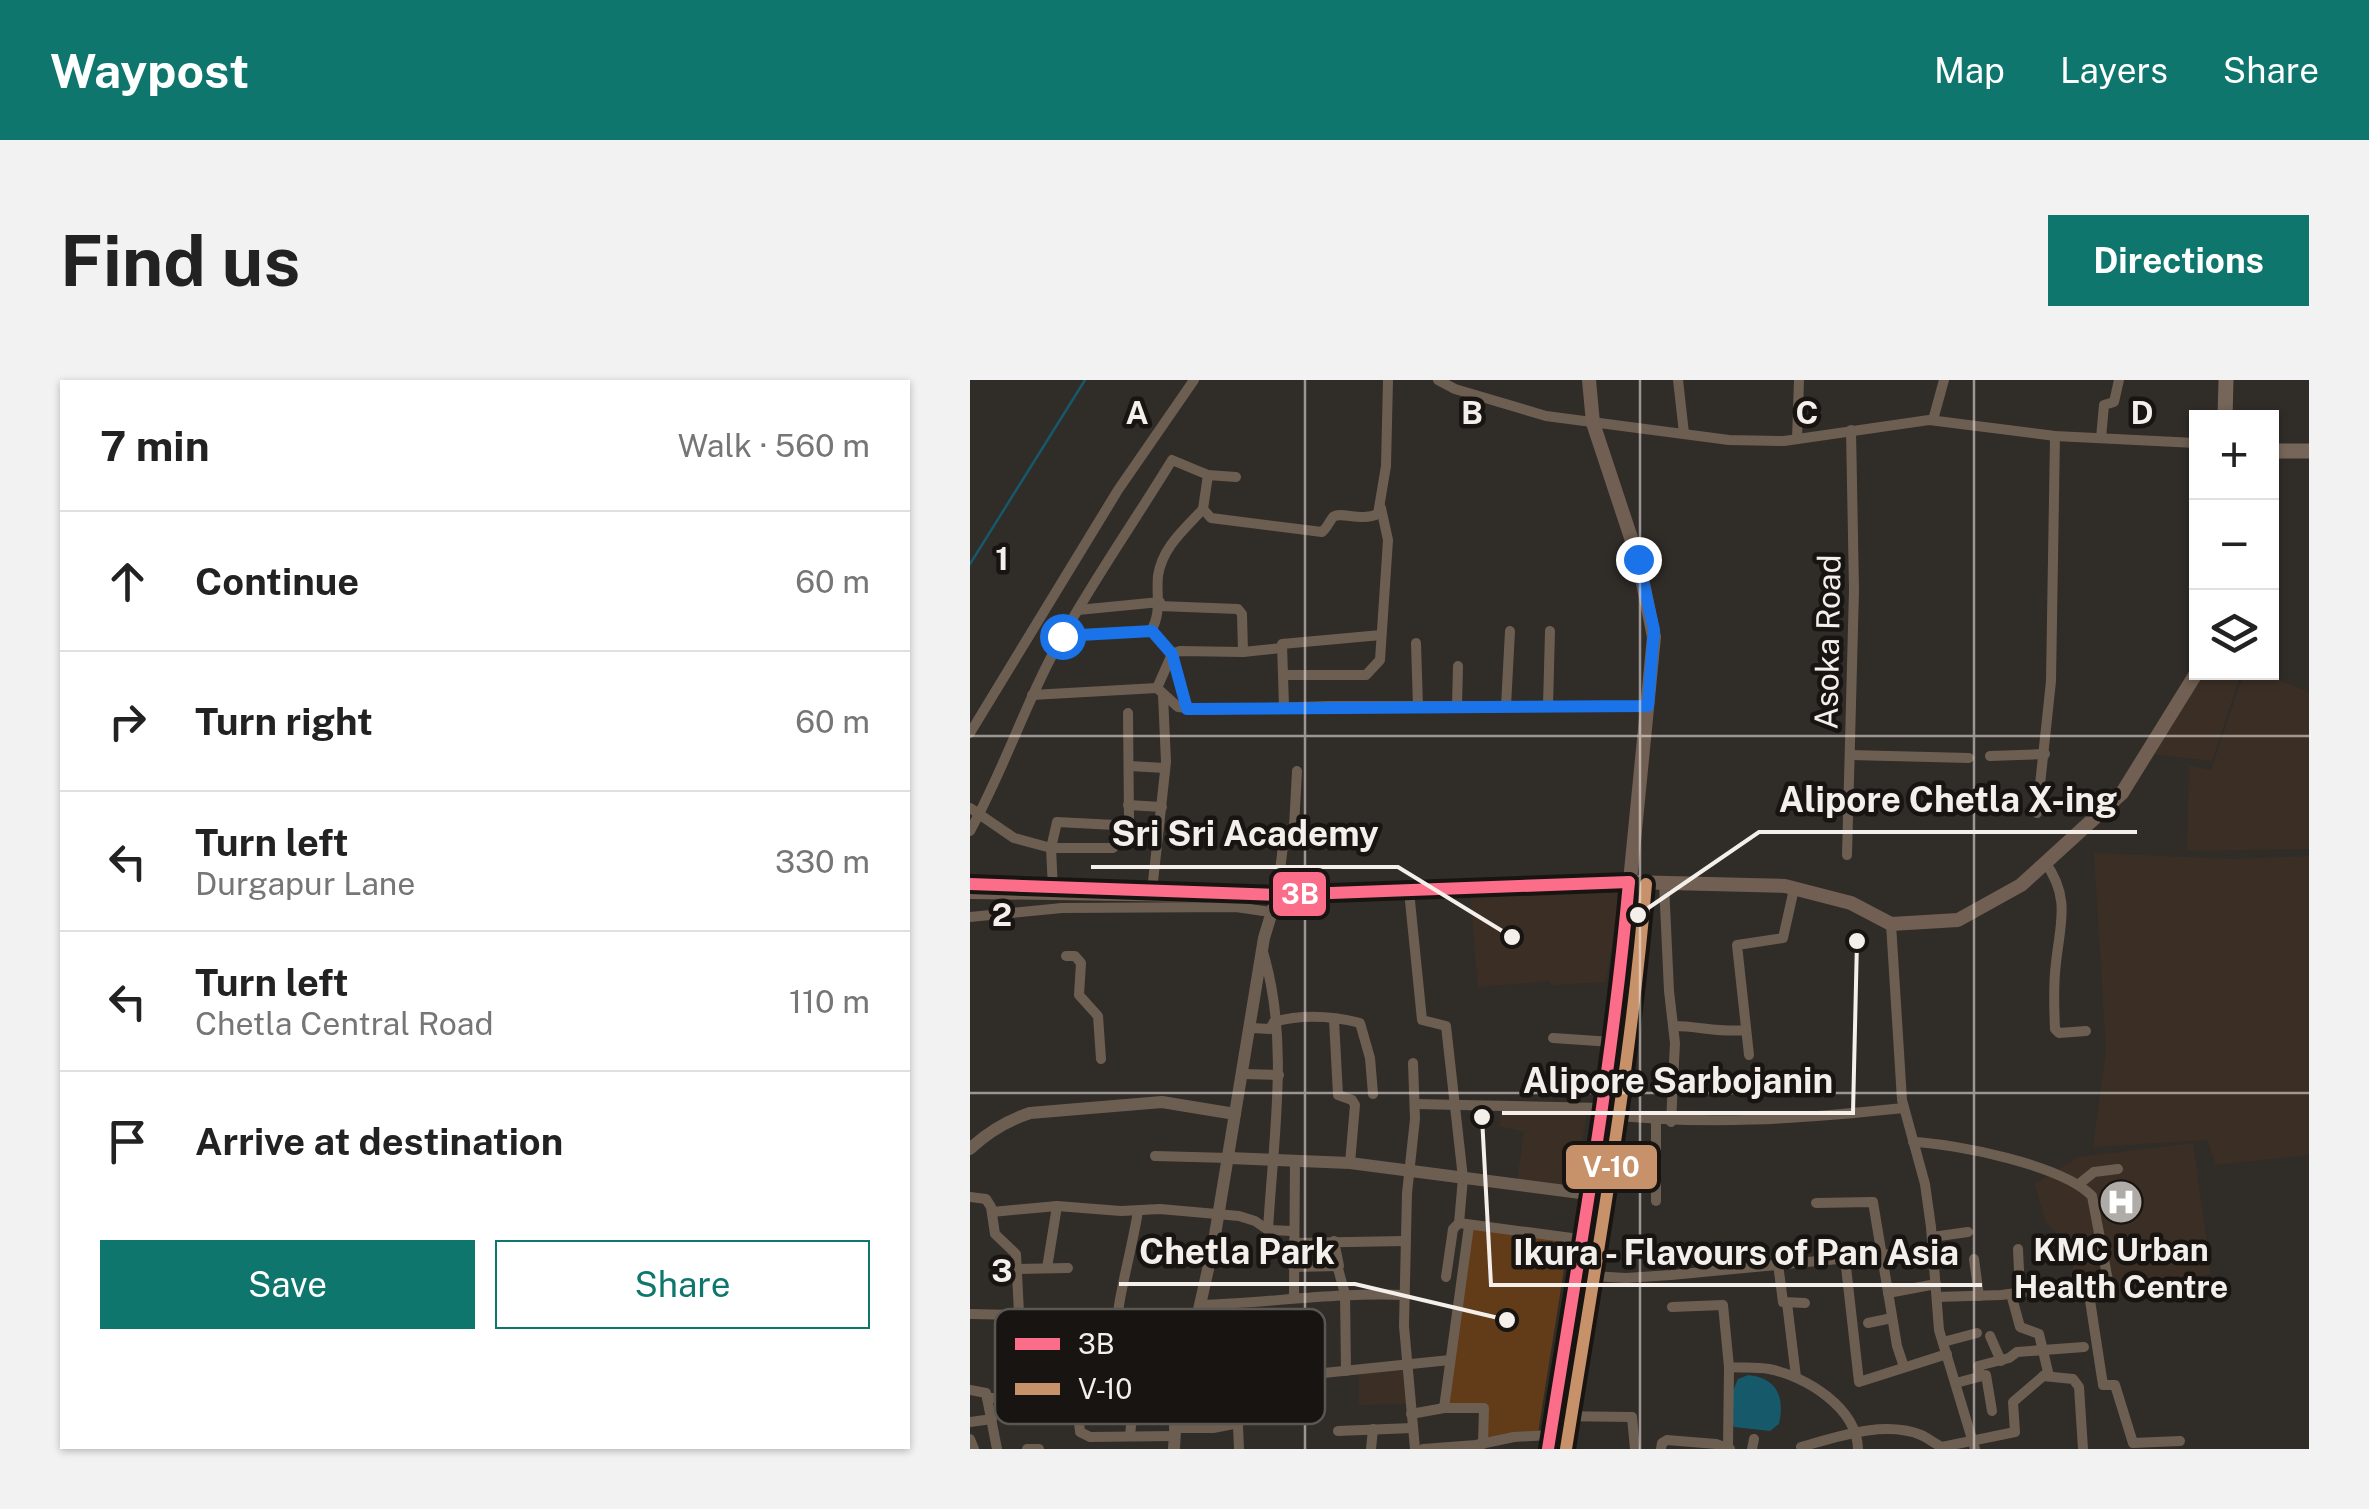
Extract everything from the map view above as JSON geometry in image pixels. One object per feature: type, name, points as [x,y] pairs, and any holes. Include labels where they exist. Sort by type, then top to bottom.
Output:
[{"type":"highway","points":[[2225,410],[2226,380]]},
{"type":"highway","points":[[2279,450],[2309,451]]},
{"type":"main road","points":[[1549,1442],[1612,1042],[1654,630],[1638,559],[1593,422],[1589,380]]},
{"type":"main road","points":[[970,892],[1271,899],[1629,882],[1794,888],[1851,903],[1891,924],[1958,920],[2021,884],[2122,793],[2192,680]]},
{"type":"main road","points":[[970,884],[1271,899]]},
{"type":"street","points":[[970,734],[1118,490],[1194,380]]},
{"type":"street","points":[[1284,675],[1366,675],[1380,660],[1388,540],[1381,508],[1388,380]]},
{"type":"street","points":[[1438,380],[1456,390],[1546,416],[1757,442],[1933,420],[2055,436],[2189,444]]},
{"type":"street","points":[[1678,380],[1684,433]]},
{"type":"street","points":[[1796,439],[1798,380]]},
{"type":"street","points":[[1933,420],[1944,380]]},
{"type":"street","points":[[2101,438],[2104,405],[2114,402],[2118,380]]},
{"type":"street","name":"Asoka Road","points":[[1848,855],[1855,499],[1851,430]]},
{"type":"street","points":[[2037,814],[2051,681],[2055,436]]},
{"type":"street","points":[[970,832],[975,811],[999,778],[1018,722],[1062,636],[1172,460],[1208,475],[1236,477]]},
{"type":"street","points":[[1152,631],[1160,604],[1158,580],[1168,546],[1203,509],[1208,475]]},
{"type":"street","points":[[1203,509],[1211,518],[1314,532],[1328,528],[1334,516],[1369,518],[1381,508]]},
{"type":"street","points":[[1078,610],[1160,604],[1238,609],[1242,614],[1243,652]]},
{"type":"street","points":[[1062,636],[1152,631]]},
{"type":"street","points":[[1152,631],[1172,654],[1187,709]]},
{"type":"street","points":[[1506,706],[1510,631]]},
{"type":"street","points":[[1548,706],[1550,631]]},
{"type":"street","points":[[1284,707],[1285,642],[1381,636]]},
{"type":"street","points":[[1416,643],[1418,706]]},
{"type":"street","points":[[1152,892],[1166,768],[1160,691],[1172,654],[1180,650],[1243,652],[1282,648]]},
{"type":"street","points":[[1457,706],[1458,666]]},
{"type":"street","points":[[1032,695],[1160,691],[1178,707],[1187,709],[1648,706]]},
{"type":"street","points":[[1053,889],[1050,848],[1057,822],[1129,820],[1128,713]]},
{"type":"street","points":[[1990,756],[2045,754]]},
{"type":"street","points":[[1850,755],[1969,758]]},
{"type":"street","points":[[1129,766],[1166,768]]},
{"type":"street","points":[[1199,1309],[1229,1158],[1271,899],[1283,846],[1294,827],[1297,771]]},
{"type":"street","points":[[1128,805],[1162,808]]},
{"type":"street","points":[[975,811],[1014,838],[1050,848],[1113,848]]},
{"type":"street","points":[[2045,862],[2058,880],[2062,900],[2053,992],[2055,1029],[2060,1033],[2086,1031]]},
{"type":"street","points":[[1664,884],[1673,1026],[1671,1122]]},
{"type":"street","points":[[1749,1055],[1737,945],[1783,938],[1794,888]]},
{"type":"street","points":[[1409,891],[1422,1020],[1446,1026],[1463,1178],[1464,1224],[1444,1408]]},
{"type":"street","points":[[970,917],[1062,908],[1236,908],[1271,899]]},
{"type":"street","points":[[1891,924],[1904,1108],[1925,1184],[1943,1342],[1974,1445]]},
{"type":"street","points":[[1263,951],[1269,970],[1279,1074],[1268,1230]]},
{"type":"street","points":[[1066,956],[1075,956],[1080,963],[1079,995],[1098,1016],[1101,1058]]},
{"type":"street","points":[[1251,1028],[1270,1029],[1274,1022],[1291,1018],[1329,1017],[1360,1023],[1370,1058],[1373,1094]]},
{"type":"street","points":[[1334,1020],[1338,1094],[1355,1105],[1350,1163]]},
{"type":"street","points":[[1673,1026],[1701,1026],[1718,1032],[1746,1030]]},
{"type":"street","points":[[1553,1038],[1612,1042]]},
{"type":"street","points":[[1413,1063],[1414,1146],[1409,1171],[1405,1295],[1406,1365],[1414,1449]]},
{"type":"street","points":[[1242,1074],[1279,1074]]},
{"type":"street","points":[[970,1150],[1010,1120],[1030,1114],[1162,1102],[1235,1114]]},
{"type":"street","points":[[1415,1104],[1602,1111],[1671,1122],[1766,1121],[1904,1108]]},
{"type":"street","points":[[1656,1120],[1656,1200]]},
{"type":"street","points":[[1913,1142],[2008,1160],[2079,1184],[2092,1196],[2109,1286],[2089,1294],[2103,1386],[2115,1385],[2136,1447],[2180,1441]]},
{"type":"street","points":[[1154,1156],[1350,1163],[1588,1194]]},
{"type":"street","points":[[1294,1296],[1295,1161]]},
{"type":"street","points":[[2079,1184],[2094,1172],[2118,1169]]},
{"type":"street","points":[[970,1197],[986,1198],[996,1234],[1016,1254],[1018,1309]]},
{"type":"street","points":[[1816,1203],[1873,1202],[1904,1367]]},
{"type":"street","points":[[992,1212],[1057,1206],[1160,1209],[1255,1221],[1268,1230],[1292,1237],[1405,1241]]},
{"type":"street","points":[[1047,1268],[1057,1206]]},
{"type":"street","points":[[1119,1309],[1138,1211]]},
{"type":"street","points":[[1446,1276],[1453,1228],[1464,1224],[1580,1238]]},
{"type":"street","points":[[1932,1237],[1968,1232]]},
{"type":"street","points":[[1334,1241],[1345,1294],[1346,1371]]},
{"type":"street","points":[[1801,1447],[1857,1432],[1907,1431],[1924,1436],[1939,1448],[1974,1445],[2015,1432],[2013,1402],[2048,1372],[2040,1334],[2020,1327],[2016,1293],[2018,1249]]},
{"type":"street","points":[[1574,1275],[1641,1277],[1934,1250]]},
{"type":"street","points":[[1845,1258],[1859,1382],[1946,1354]]},
{"type":"street","points":[[1974,1259],[1978,1296]]},
{"type":"street","points":[[1778,1264],[1783,1302],[1805,1304]]},
{"type":"street","points":[[1293,1267],[1337,1265]]},
{"type":"street","points":[[1016,1269],[1068,1268]]},
{"type":"street","points":[[1888,1293],[1936,1290],[1978,1296],[2071,1286]]},
{"type":"street","points":[[1200,1305],[1294,1296],[1405,1295]]},
{"type":"street","points":[[1787,1303],[1796,1378]]},
{"type":"street","points":[[1232,1304],[1232,1309]]},
{"type":"street","points":[[1661,1449],[1667,1440],[1716,1444],[1729,1449],[1730,1367],[1724,1305],[1672,1306]]},
{"type":"street","points":[[970,1314],[995,1315]]},
{"type":"street","points":[[1868,1323],[1892,1318]]},
{"type":"street","points":[[1943,1342],[1977,1333]]},
{"type":"street","points":[[1990,1336],[2001,1361]]},
{"type":"street","points":[[1980,1376],[1978,1366],[2001,1361],[2017,1352],[2084,1347]]},
{"type":"street","points":[[1325,1373],[1450,1360]]},
{"type":"street","points":[[1730,1367],[1769,1369],[1796,1378],[1838,1405],[1857,1432],[1858,1449]]},
{"type":"street","points":[[1956,1382],[1986,1375],[1992,1412]]},
{"type":"street","points":[[2043,1376],[2073,1379],[2080,1386],[2083,1449]]},
{"type":"street","points":[[970,1390],[985,1392],[998,1449]]},
{"type":"street","points":[[987,1398],[995,1398]]},
{"type":"street","points":[[1411,1414],[1444,1408],[1484,1408],[1483,1444]]},
{"type":"street","points":[[1554,1416],[1632,1417],[1635,1449]]},
{"type":"street","points":[[970,1422],[992,1419]]},
{"type":"street","points":[[1079,1424],[1080,1432],[1090,1437],[1174,1438],[1234,1424]]},
{"type":"street","points":[[1130,1436],[1131,1424]]},
{"type":"street","points":[[1338,1431],[1412,1428]]},
{"type":"street","points":[[1371,1449],[1373,1430]]},
{"type":"street","points":[[1423,1449],[1483,1444],[1514,1436],[1549,1442]]},
{"type":"street","points":[[970,1439],[974,1449]]},
{"type":"street","points":[[1027,1449],[1039,1449]]},
{"type":"shaded area","points":[[2199,680],[2239,680],[2212,761],[2151,754]]},
{"type":"shaded area","points":[[2242,680],[2278,680],[2309,692],[2309,849],[2187,851],[2189,766],[2211,770]]},
{"type":"shaded area","points":[[2094,853],[2232,859],[2309,856],[2309,1155],[2216,1165],[2207,1140],[2093,1147],[2106,1050]]},
{"type":"shaded area","points":[[1621,886],[1606,982],[1551,985],[1550,981],[1478,987],[1470,892]]},
{"type":"shaded area","points":[[1501,1110],[1587,1113],[1574,1189],[1517,1181],[1524,1132],[1499,1126]]},
{"type":"shaded area","name":"KMC Urban Health Centre","points":[[2193,1143],[2211,1274],[2080,1296],[2067,1244],[2045,1221],[2035,1184],[2078,1157]]},
{"type":"shaded area","points":[[1470,1228],[1569,1238],[1538,1433],[1516,1432],[1488,1439],[1487,1404],[1447,1406]]},
{"type":"shaded area","points":[[1404,1367],[1407,1404],[1359,1405],[1359,1372]]},
{"type":"water","points":[[1748,1375],[1766,1380],[1777,1390],[1781,1405],[1779,1424],[1770,1431],[1734,1427],[1733,1391],[1738,1379]]},
{"type":"waterway","points":[[970,564],[1085,380]]},
{"type":"transit line","name":"3B","points":[[970,884],[1277,895],[1629,882]]},
{"type":"transit line","name":"3B","points":[[1548,1449],[1604,1095],[1629,882]]},
{"type":"transit line","name":"V-10","points":[[1566,1449],[1622,1096],[1646,884]]},
{"type":"place","name":"Alipore Chetla X-ing","points":[[1638,915]]},
{"type":"place","name":"Sri Sri Academy","points":[[1512,937]]},
{"type":"place","name":"Alipore Sarbojanin","points":[[1857,941]]},
{"type":"place","name":"Ikura - Flavours of Pan Asia","points":[[1482,1117]]},
{"type":"place","name":"KMC Urban Health Centre","points":[[2121,1202]]},
{"type":"place","name":"Chetla Park","points":[[1507,1320]]},
{"type":"route","points":[[1062,636],[1152,631],[1172,654],[1187,709],[1648,706],[1654,630],[1638,559]]}]
